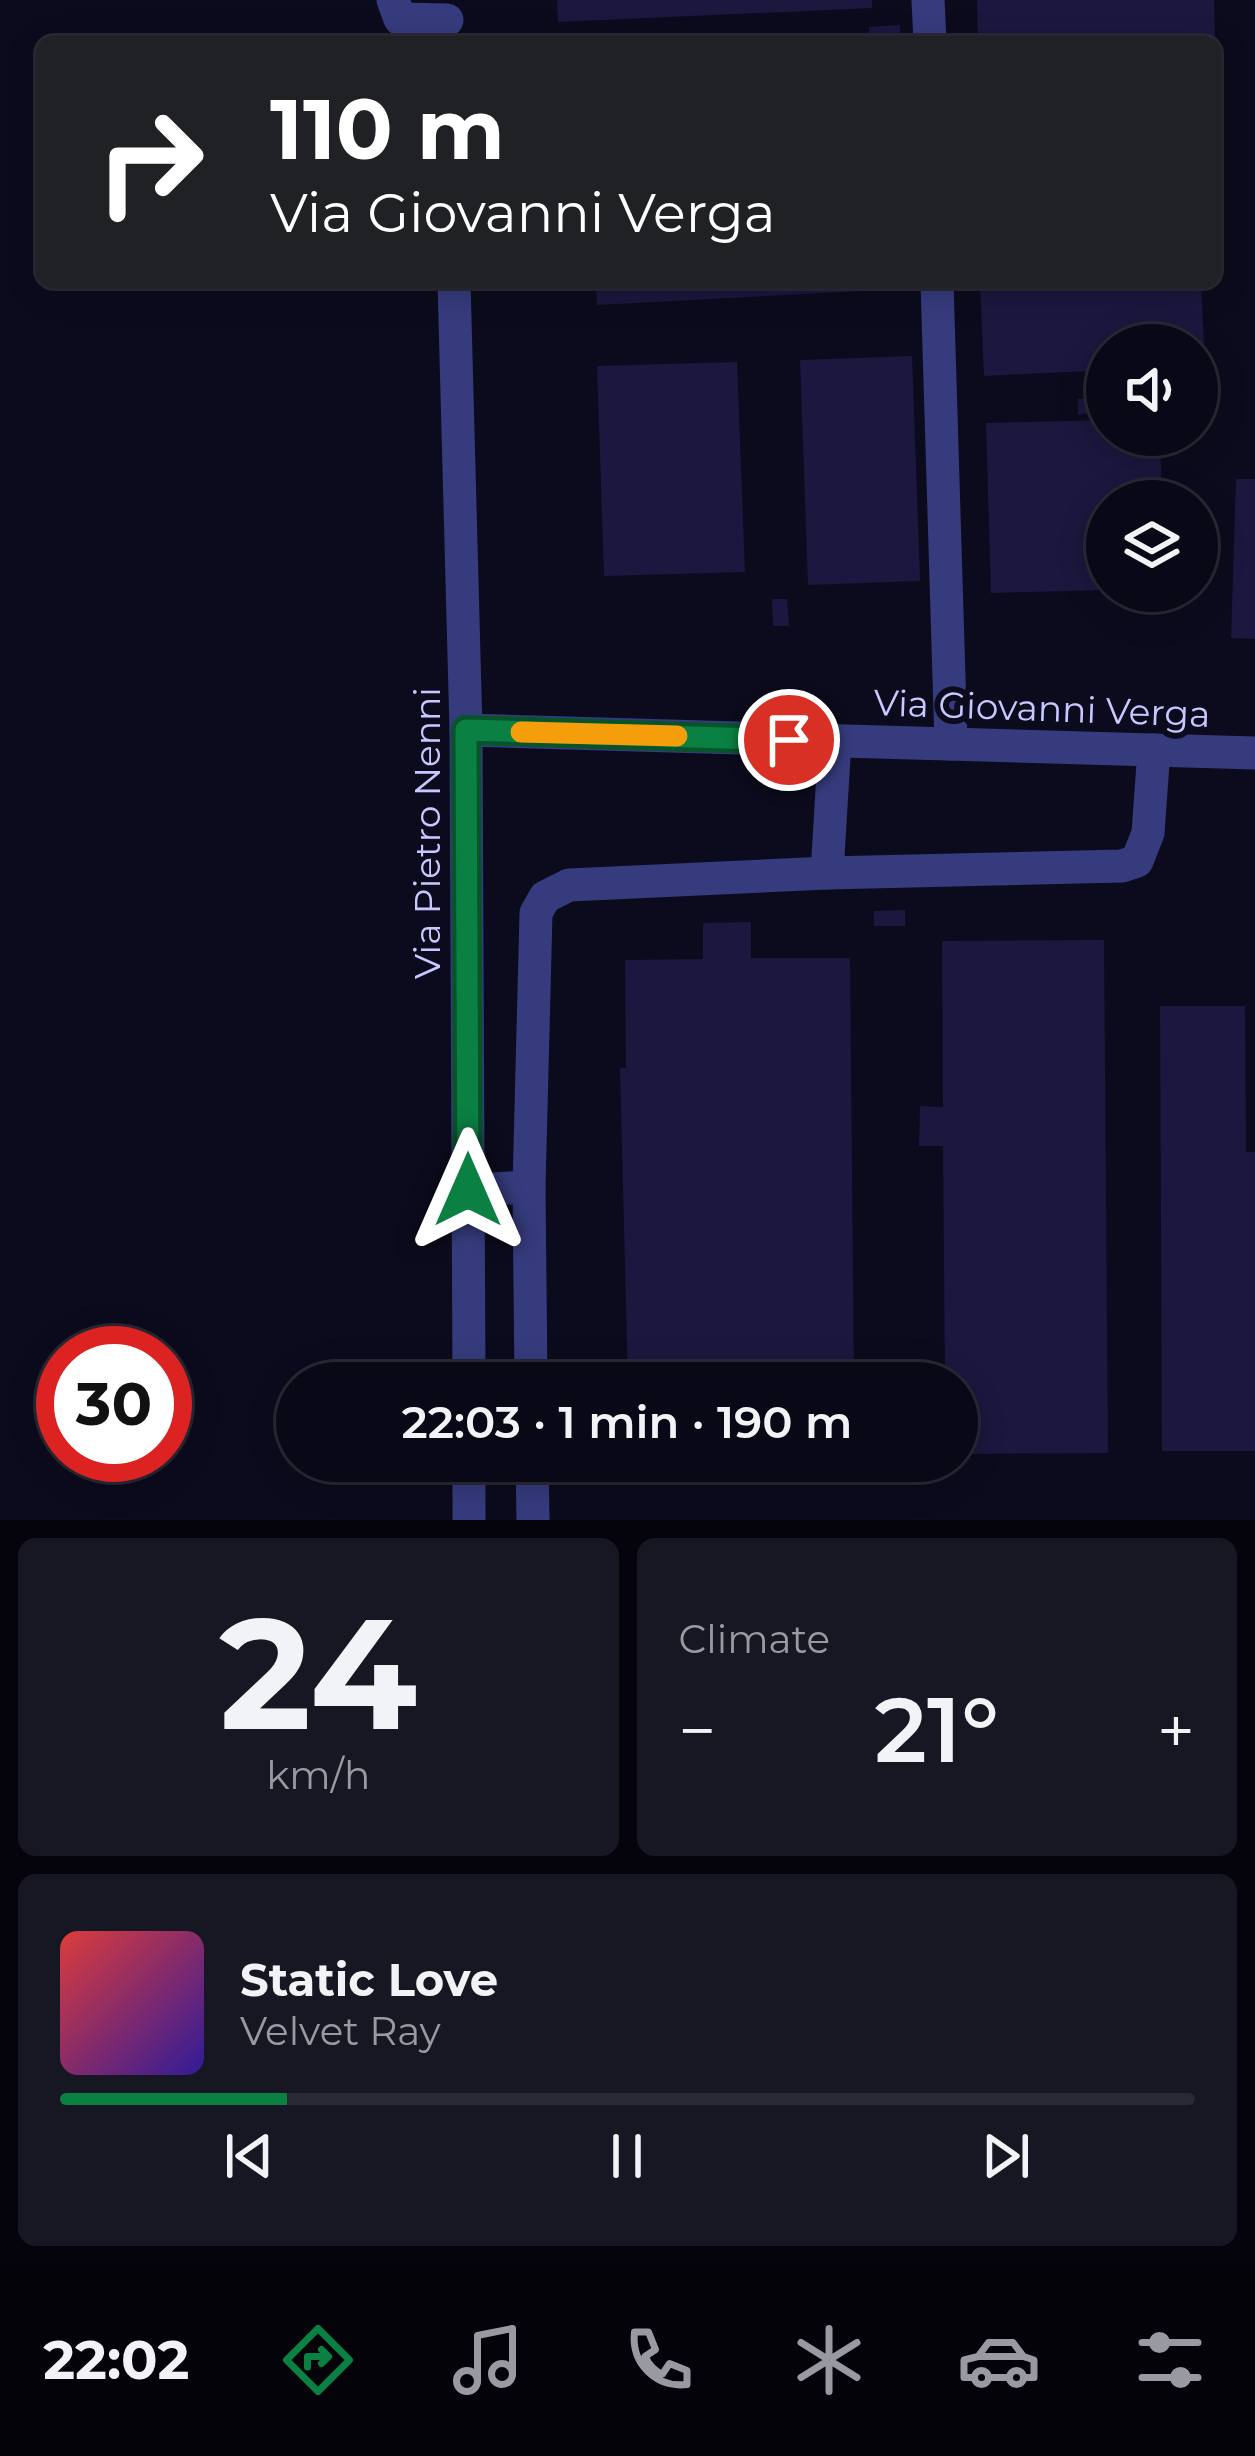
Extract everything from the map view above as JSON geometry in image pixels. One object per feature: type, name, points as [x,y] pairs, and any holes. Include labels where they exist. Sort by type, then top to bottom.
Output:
[{"type":"street","points":[[393,0],[400,19],[447,21]]},
{"type":"street","points":[[928,0],[930,36]]},
{"type":"street","name":"Via Pietro Nenni","points":[[454,288],[466,730],[469,1362]]},
{"type":"street","points":[[937,288],[951,745]]},
{"type":"street","name":"Via Giovanni Verga","points":[[466,730],[1255,753]]},
{"type":"street","points":[[826,873],[835,741]]},
{"type":"street","points":[[531,1362],[529,1187],[536,914],[544,897],[569,885],[1122,866],[1137,860],[1148,833],[1154,750]]},
{"type":"street","points":[[468,1190],[529,1187]]},
{"type":"street","points":[[469,1482],[469,1520]]},
{"type":"street","points":[[532,1482],[533,1520]]},
{"type":"building","points":[[557,0],[872,0],[872,8],[558,22]]},
{"type":"building","points":[[977,0],[1214,0],[1215,36],[978,36]]},
{"type":"building","points":[[900,25],[900,36],[870,36],[869,27]]},
{"type":"building","points":[[596,288],[861,291],[597,305]]},
{"type":"building","points":[[980,288],[1201,288],[1203,324],[1086,324],[1086,371],[984,376]]},
{"type":"building","points":[[912,356],[920,581],[808,585],[800,360]]},
{"type":"building","points":[[737,362],[745,572],[604,576],[597,366]]},
{"type":"building","points":[[1078,399],[1086,399],[1086,413],[1078,415]]},
{"type":"building","points":[[1086,421],[1086,456],[1161,456],[1161,480],[1086,480],[1086,591],[991,593],[986,423]]},
{"type":"building","points":[[1236,479],[1255,479],[1255,639],[1231,638]]},
{"type":"building","points":[[772,599],[787,599],[789,626],[773,626]]},
{"type":"building","points":[[905,910],[905,926],[874,926],[874,911]]},
{"type":"building","points":[[751,922],[751,958],[850,958],[854,1362],[627,1362],[620,1068],[626,1068],[625,960],[703,959],[703,923]]},
{"type":"building","points":[[1104,940],[1108,1453],[978,1454],[978,1362],[945,1362],[943,1146],[919,1146],[920,1106],[943,1107],[942,941]]},
{"type":"building","points":[[1160,1006],[1245,1006],[1246,1152],[1255,1152],[1255,1451],[1162,1451]]},
{"type":"slow traffic","points":[[521,732],[677,736]]},
{"type":"route","points":[[468,1190],[466,730],[789,740]]}]
